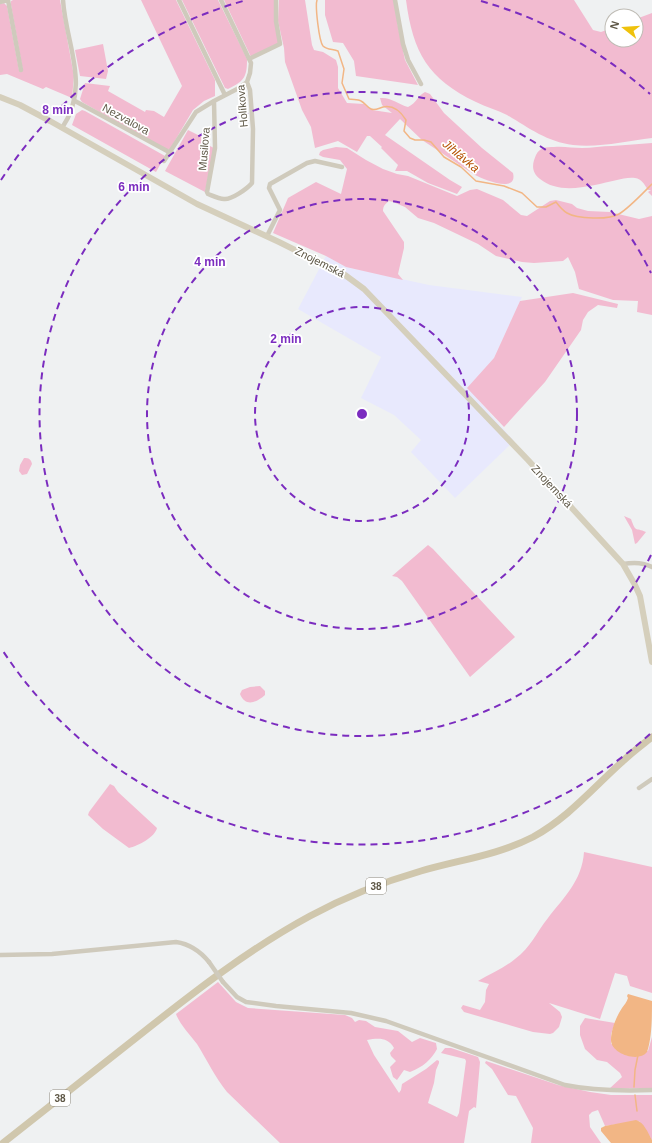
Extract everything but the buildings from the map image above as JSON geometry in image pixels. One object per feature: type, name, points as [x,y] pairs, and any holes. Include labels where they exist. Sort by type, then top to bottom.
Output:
[{"type":"main road","name":"Znojemská","points":[[0,97],[20,105],[197,204],[345,274],[364,289],[576,512],[623,564],[640,596],[652,662]]},
{"type":"main road","name":"38","points":[[3,1143],[194,992],[244,956],[280,933],[338,902],[386,882],[423,870],[492,853],[531,837],[544,830],[566,814],[606,778],[621,762],[652,737]]},
{"type":"street","points":[[0,2],[8,0],[21,70]]},
{"type":"street","points":[[62,128],[72,111],[77,89],[77,79],[63,0]]},
{"type":"street","points":[[179,0],[225,95]]},
{"type":"street","name":"Holíkova","points":[[221,0],[251,63],[247,82],[250,90],[253,129],[252,183],[249,187],[230,198],[223,199]]},
{"type":"street","points":[[249,59],[280,44],[276,21],[276,0]]},
{"type":"street","points":[[395,0],[403,44],[408,60],[421,84]]},
{"type":"street","points":[[164,161],[196,112],[240,88],[247,82]]},
{"type":"street","name":"Nezvalova","points":[[75,101],[169,152]]},
{"type":"street","name":"Musilova","points":[[214,101],[215,148],[207,192],[208,194],[223,199]]},
{"type":"street","points":[[267,236],[280,210],[269,188],[270,184],[313,161],[342,167]]},
{"type":"street","points":[[623,564],[635,562],[647,564],[652,567]]},
{"type":"street","points":[[639,788],[652,779]]},
{"type":"street","points":[[0,955],[52,954],[176,942],[189,945],[202,954],[223,982],[237,997],[246,1002],[351,1013],[386,1021],[565,1085],[614,1091],[652,1090]]},
{"type":"shaded area","points":[[60,0],[74,76],[72,98],[46,87],[43,89],[7,74],[0,75],[0,4],[4,3],[7,6],[19,70],[23,71],[11,5],[11,1]]},
{"type":"shaded area","points":[[141,0],[176,0],[215,80],[215,96],[204,101],[193,110],[170,149],[166,150],[82,102],[80,99],[85,83],[110,86],[108,91],[145,112],[146,110],[154,111],[164,117],[182,86]]},
{"type":"shaded area","points":[[182,0],[218,0],[247,59],[244,77],[228,89],[225,88]]},
{"type":"shaded area","points":[[224,0],[274,0],[279,43],[251,57]]},
{"type":"shaded area","points":[[279,0],[305,0],[314,50],[323,52],[336,60],[338,67],[338,88],[347,103],[364,104],[372,110],[392,113],[382,105],[380,98],[391,100],[408,107],[425,92],[430,94],[444,113],[482,148],[513,173],[513,179],[510,183],[505,184],[492,182],[475,175],[422,140],[400,119],[385,135],[462,187],[457,194],[428,183],[407,171],[395,171],[398,165],[370,136],[367,136],[357,152],[338,141],[315,148],[311,127],[302,110],[285,62],[284,48],[278,21]]},
{"type":"shaded area","points":[[325,0],[394,0],[405,60],[418,85],[356,76],[354,61],[343,43],[333,42],[325,15]]},
{"type":"shaded area","points":[[406,0],[574,0],[593,30],[601,32],[604,31],[604,48],[644,48],[644,16],[652,13],[652,138],[613,144],[583,146],[546,138],[507,115],[480,104],[459,93],[446,84],[435,74],[419,50],[409,19]]},
{"type":"shaded area","points":[[103,44],[108,71],[106,79],[80,76],[75,50]]},
{"type":"shaded area","points":[[82,110],[165,156],[156,172],[72,125],[76,114]]},
{"type":"shaded area","points":[[188,130],[204,138],[202,142],[214,148],[205,192],[165,171]]},
{"type":"shaded area","points":[[652,143],[652,196],[648,192],[651,190],[648,190],[641,181],[635,178],[626,178],[577,188],[567,188],[548,184],[535,174],[533,168],[536,155],[539,150],[546,147],[586,148]]},
{"type":"shaded area","points":[[336,147],[347,148],[383,169],[408,176],[457,196],[470,190],[477,189],[503,200],[521,215],[527,216],[550,201],[556,200],[572,204],[577,208],[588,211],[610,212],[639,219],[652,216],[652,315],[637,312],[638,301],[613,300],[579,289],[575,272],[568,257],[563,261],[534,263],[496,256],[478,244],[434,223],[418,218],[405,207],[389,201],[384,205],[383,211],[404,242],[398,274],[403,280],[346,267],[326,256],[273,233],[288,198],[316,182],[341,194],[347,169],[340,160],[319,155],[323,150]]},
{"type":"shaded area","points":[[326,256],[346,267],[429,285],[522,297],[494,358],[468,388],[514,441],[455,498],[411,452],[421,440],[394,415],[361,398],[381,357],[298,309]]},
{"type":"shaded area","points":[[573,293],[618,304],[617,308],[598,305],[588,312],[583,320],[581,330],[545,382],[504,427],[467,388],[494,358],[520,301]]},
{"type":"shaded area","points":[[24,458],[30,459],[32,464],[27,474],[22,475],[19,471],[20,465]]},
{"type":"shaded area","points":[[624,516],[631,519],[636,529],[646,532],[635,544],[632,530]]},
{"type":"shaded area","points":[[428,545],[515,637],[470,677],[402,581],[397,577],[392,576]]},
{"type":"shaded area","points":[[260,686],[265,691],[265,695],[259,700],[248,702],[242,698],[240,694],[242,690]]},
{"type":"shaded area","points":[[110,784],[114,786],[118,792],[157,828],[153,835],[146,841],[129,848],[103,829],[88,815]]},
{"type":"shaded area","points":[[584,852],[652,867],[652,993],[630,986],[627,976],[615,973],[600,1019],[549,1003],[560,1012],[562,1017],[559,1027],[550,1034],[533,1032],[464,1012],[461,1008],[463,1005],[480,1010],[485,1002],[486,990],[489,984],[478,981],[502,968],[521,954],[566,896],[580,872]]},
{"type":"shaded area","points":[[218,982],[236,1002],[248,1008],[345,1015],[352,1018],[355,1022],[359,1020],[366,1021],[375,1027],[398,1031],[412,1042],[420,1038],[436,1043],[437,1049],[429,1060],[419,1068],[410,1072],[404,1070],[397,1080],[393,1077],[390,1067],[396,1061],[390,1053],[394,1048],[392,1044],[382,1039],[367,1040],[374,1055],[399,1093],[402,1084],[426,1069],[437,1060],[439,1061],[428,1103],[457,1117],[459,1113],[466,1061],[465,1059],[441,1053],[445,1048],[451,1048],[478,1057],[480,1062],[476,1108],[474,1107],[469,1111],[464,1143],[280,1143],[227,1092],[197,1044],[177,1018],[176,1014]]},
{"type":"shaded area","points":[[628,994],[652,1001],[649,1046],[647,1052],[638,1057],[632,1057],[620,1053],[612,1045],[611,1040],[614,1024],[627,1001]]},
{"type":"shaded area","points":[[585,1018],[615,1023],[611,1034],[611,1044],[648,1051],[652,1037],[652,1088],[609,1089],[622,1077],[620,1073],[607,1062],[597,1060],[585,1049],[580,1035],[580,1026]]},
{"type":"shaded area","points":[[486,1061],[558,1085],[590,1092],[611,1095],[652,1095],[652,1140],[639,1121],[605,1126],[598,1110],[589,1115],[590,1127],[601,1143],[531,1143],[533,1128],[516,1096],[508,1095],[492,1069],[485,1063]]},
{"type":"shaded area","points":[[636,1120],[646,1128],[652,1143],[611,1143],[601,1131],[601,1128],[605,1126]]},
{"type":"waterway","name":"Jihlávka","points":[[317,0],[320,38],[323,46],[338,51],[344,69],[342,83],[349,99],[360,100],[372,110],[383,107],[393,108],[402,114],[406,120],[404,131],[410,138],[431,142],[444,157],[461,167],[476,181],[504,186],[522,193],[537,207],[546,207],[556,202],[567,213],[578,217],[593,218],[608,217],[619,214],[652,184]]},
{"type":"waterway","points":[[634,1087],[638,1055]]},
{"type":"waterway","points":[[635,1095],[637,1111]]}]
